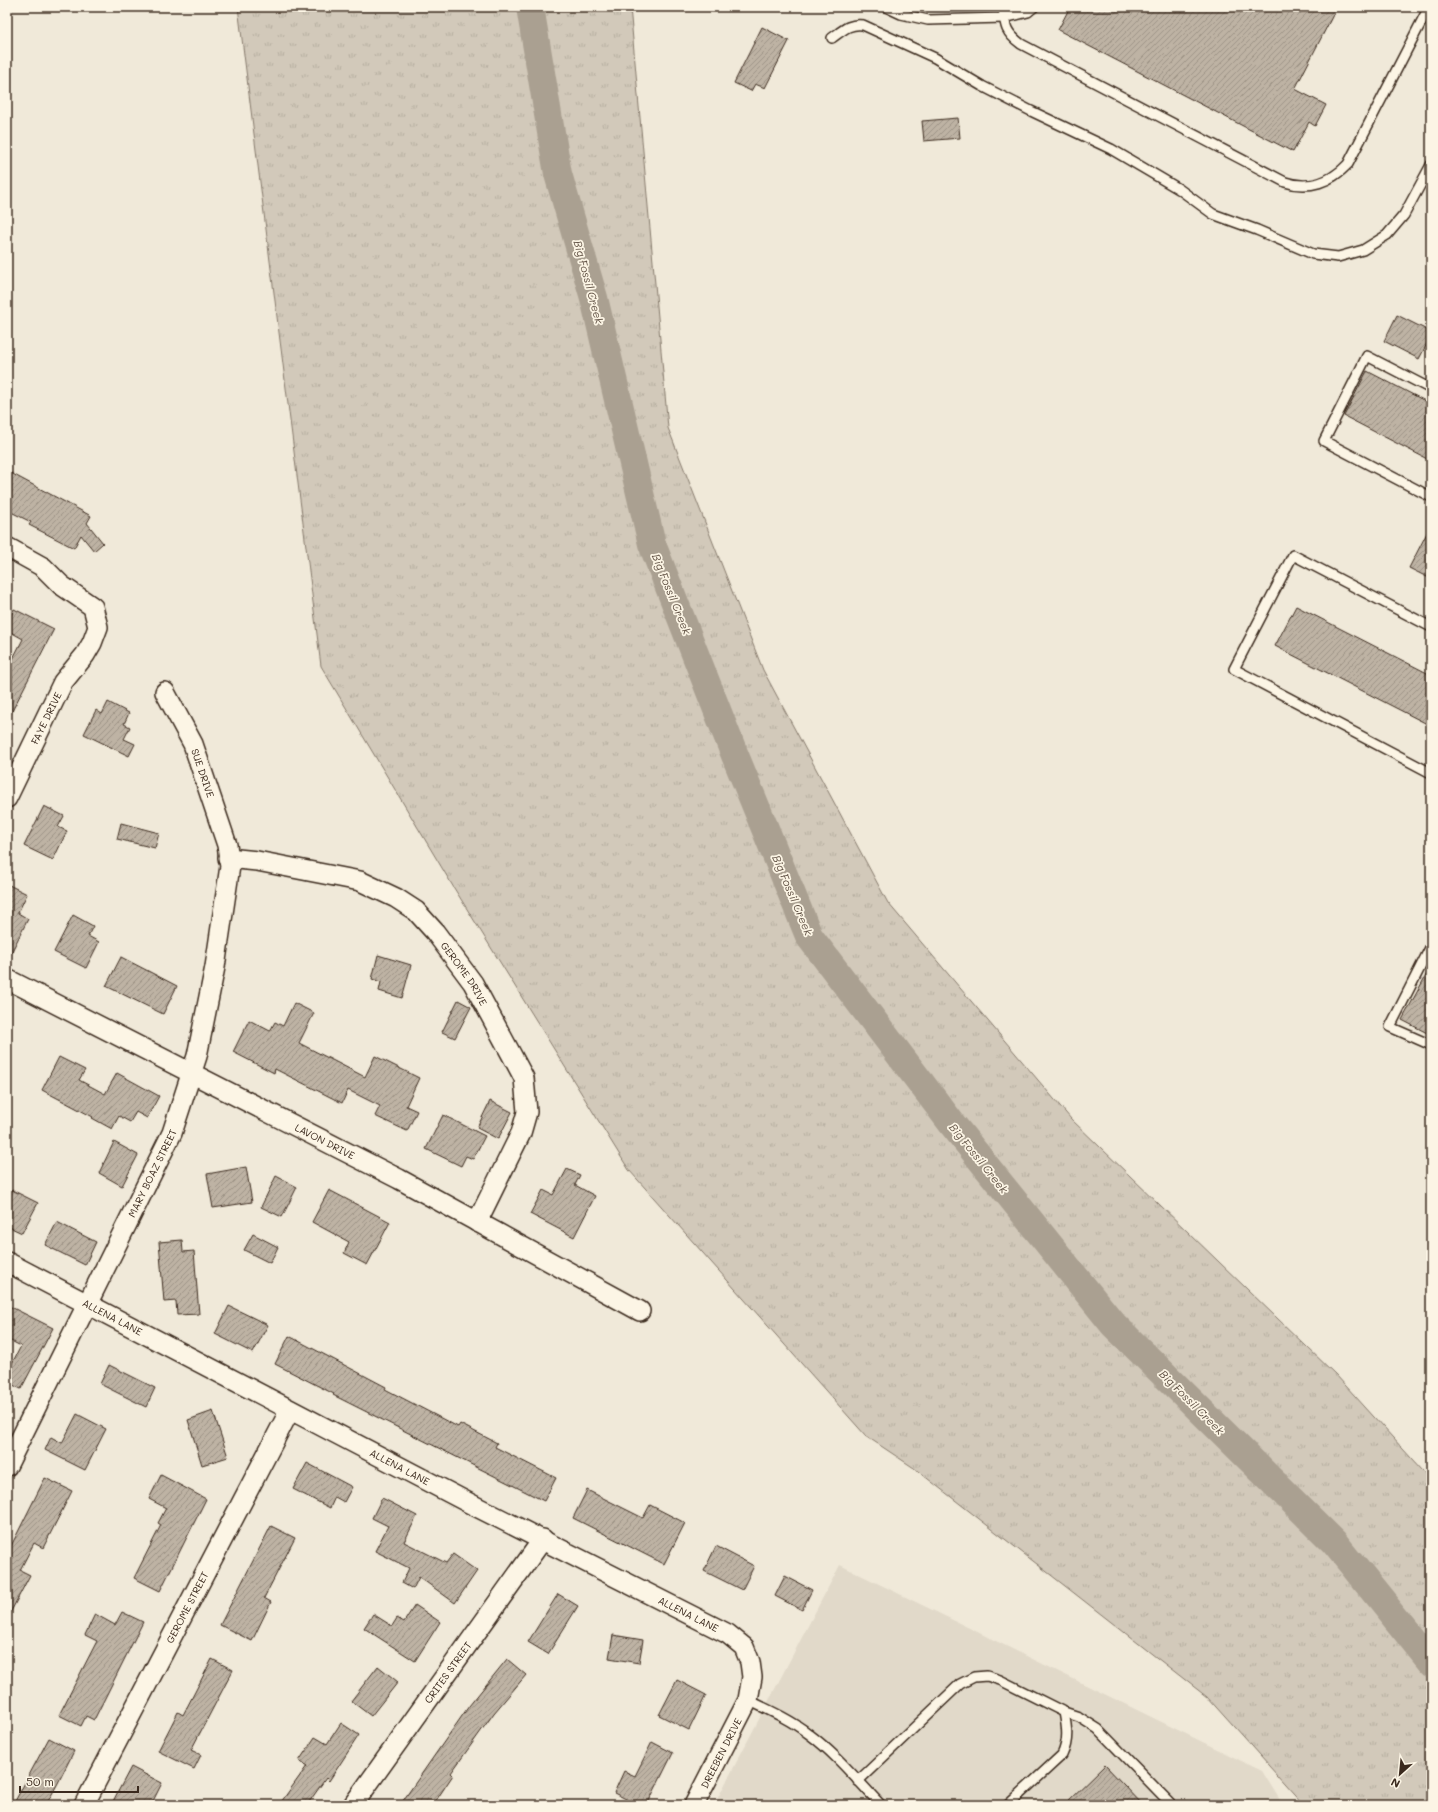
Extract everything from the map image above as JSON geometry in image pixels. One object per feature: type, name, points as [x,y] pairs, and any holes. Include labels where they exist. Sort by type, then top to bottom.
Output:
[{"type":"street","name":"FAYE DRIVE","points":[[7,547],[43,567],[61,585],[93,607],[98,627],[92,643],[85,655],[63,682],[7,798]]},
{"type":"street","name":"SUE DRIVE","points":[[165,692],[193,744],[227,845],[228,858]]},
{"type":"street","name":"MARY BOAZ STREET","points":[[7,1466],[172,1133],[197,1056],[215,967],[230,866],[228,858]]},
{"type":"street","name":"GEROME DRIVE","points":[[228,858],[257,861],[360,881],[396,898],[416,911],[435,932],[473,983],[524,1078],[527,1112],[521,1134],[477,1222]]},
{"type":"street","name":"LAVON DRIVE","points":[[7,979],[400,1179],[640,1311]]},
{"type":"street","name":"ALLENA LANE","points":[[7,1262],[290,1410],[728,1634],[744,1647],[750,1662],[752,1677],[748,1700]]},
{"type":"street","name":"GEROME STREET","points":[[84,1805],[290,1410]]},
{"type":"street","name":"CRITES STREET","points":[[353,1805],[543,1539]]},
{"type":"street","name":"DREEBEN DRIVE","points":[[694,1805],[748,1700]]},
{"type":"lane","points":[[886,7],[901,14],[928,20],[1004,18],[1028,12],[1034,7]]},
{"type":"lane","points":[[1003,7],[1005,27],[1011,36],[1021,44],[1285,182],[1306,186],[1319,183],[1330,178],[1340,172],[1348,164],[1429,7]]},
{"type":"lane","points":[[832,38],[846,27],[855,24],[863,24],[935,58],[1031,111],[1111,149],[1179,189],[1213,214],[1257,230],[1312,254],[1338,257],[1363,250],[1387,235],[1404,215],[1431,165]]},
{"type":"lane","points":[[1431,389],[1367,356],[1324,441],[1431,497]]},
{"type":"lane","points":[[1431,628],[1293,555],[1234,669],[1431,773]]},
{"type":"lane","points":[[1431,946],[1390,1027],[1431,1045]]},
{"type":"lane","points":[[858,1781],[960,1684],[974,1677],[987,1676],[1000,1680],[1079,1718],[1098,1729],[1172,1805]]},
{"type":"lane","points":[[748,1700],[778,1715],[809,1734],[881,1805]]},
{"type":"lane","points":[[1008,1805],[1062,1755],[1067,1744],[1068,1731],[1064,1712]]},
{"type":"shaded area","points":[[840,1565],[1262,1771],[1283,1805],[714,1805]]},
{"type":"green space","points":[[238,7],[630,7],[668,428],[763,670],[888,903],[1071,1119],[1336,1375],[1431,1480],[1431,1805],[1304,1805],[1207,1697],[914,1468],[866,1436],[629,1170],[454,888],[321,666]]},
{"type":"building","points":[[1070,7],[1337,7],[1295,89],[1326,105],[1315,126],[1309,122],[1293,152],[1058,30]]},
{"type":"building","points":[[762,27],[789,41],[765,88],[755,84],[751,91],[734,83]]},
{"type":"building","points":[[958,118],[960,138],[924,141],[922,121]]},
{"type":"building","points":[[1397,315],[1431,332],[1431,336],[1419,359],[1384,341]]},
{"type":"building","points":[[1367,371],[1431,404],[1431,461],[1344,416]]},
{"type":"building","points":[[7,471],[91,516],[87,523],[103,543],[94,551],[81,535],[74,548],[29,525],[31,522],[7,510]]},
{"type":"building","points":[[1431,525],[1431,579],[1409,568]]},
{"type":"building","points":[[1296,606],[1431,675],[1431,726],[1275,646]]},
{"type":"building","points":[[14,609],[54,629],[7,721],[7,670],[23,639],[7,630],[7,623]]},
{"type":"building","points":[[108,702],[129,713],[124,724],[130,727],[124,739],[135,744],[129,756],[84,734],[96,710],[102,714]]},
{"type":"building","points":[[44,806],[64,816],[58,827],[67,831],[53,860],[24,846]]},
{"type":"building","points":[[121,823],[159,833],[155,848],[117,839]]},
{"type":"building","points":[[7,884],[27,894],[18,913],[28,919],[7,961]]},
{"type":"building","points":[[73,915],[93,926],[88,936],[99,942],[86,968],[54,952]]},
{"type":"building","points":[[378,955],[411,965],[402,998],[379,991],[381,982],[372,979]]},
{"type":"building","points":[[121,957],[177,986],[163,1014],[106,986]]},
{"type":"building","points":[[1431,966],[1431,1035],[1402,1020]]},
{"type":"building","points":[[458,1000],[471,1007],[455,1038],[442,1032]]},
{"type":"building","points":[[294,1003],[314,1013],[299,1043],[365,1077],[375,1056],[419,1078],[406,1106],[417,1111],[407,1131],[375,1116],[380,1106],[348,1090],[342,1103],[275,1069],[274,1073],[233,1052],[249,1020],[270,1031],[275,1022],[283,1026]]},
{"type":"building","points":[[59,1057],[85,1070],[79,1080],[105,1094],[117,1073],[159,1096],[147,1118],[136,1112],[130,1122],[119,1116],[112,1129],[92,1118],[93,1117],[42,1090]]},
{"type":"building","points":[[490,1101],[512,1112],[498,1139],[477,1128]]},
{"type":"building","points":[[443,1115],[485,1136],[473,1159],[466,1156],[461,1166],[426,1149]]},
{"type":"building","points":[[114,1142],[138,1155],[122,1186],[99,1173]]},
{"type":"building","points":[[246,1167],[252,1202],[213,1208],[207,1174]]},
{"type":"building","points":[[567,1169],[580,1175],[575,1185],[595,1196],[574,1237],[530,1214],[543,1190],[553,1195]]},
{"type":"building","points":[[276,1176],[297,1187],[282,1217],[261,1207]]},
{"type":"building","points":[[12,1190],[38,1203],[22,1233],[7,1226],[7,1201]]},
{"type":"building","points":[[329,1190],[390,1222],[367,1265],[344,1253],[349,1242],[312,1222]]},
{"type":"building","points":[[57,1222],[96,1242],[85,1265],[45,1245]]},
{"type":"building","points":[[253,1234],[278,1247],[270,1263],[244,1250]]},
{"type":"building","points":[[182,1240],[183,1252],[194,1251],[199,1314],[177,1315],[176,1301],[164,1302],[159,1242]]},
{"type":"building","points":[[7,1305],[53,1328],[21,1389],[7,1382],[7,1373],[21,1346],[7,1339]]},
{"type":"building","points":[[229,1306],[268,1325],[253,1353],[215,1334]]},
{"type":"building","points":[[289,1336],[458,1427],[460,1424],[497,1443],[495,1447],[556,1478],[544,1501],[333,1395],[334,1394],[275,1364]]},
{"type":"building","points":[[109,1365],[155,1388],[146,1407],[100,1384]]},
{"type":"building","points":[[213,1411],[228,1457],[202,1465],[188,1420]]},
{"type":"building","points":[[77,1414],[106,1429],[85,1470],[45,1450],[51,1437],[62,1443]]},
{"type":"building","points":[[307,1463],[352,1487],[344,1502],[335,1497],[330,1508],[293,1489]]},
{"type":"building","points":[[161,1475],[206,1499],[160,1591],[134,1578],[161,1525],[158,1523],[166,1508],[149,1499]]},
{"type":"building","points":[[45,1478],[72,1491],[43,1548],[34,1543],[20,1570],[30,1575],[7,1619],[7,1554]]},
{"type":"building","points":[[587,1490],[643,1518],[650,1505],[685,1523],[664,1564],[573,1518]]},
{"type":"building","points":[[382,1498],[417,1516],[404,1542],[446,1563],[453,1554],[477,1571],[455,1603],[419,1577],[413,1589],[402,1583],[409,1568],[375,1551],[388,1526],[372,1518]]},
{"type":"building","points":[[271,1526],[295,1538],[264,1598],[271,1602],[252,1641],[220,1625]]},
{"type":"building","points":[[716,1546],[754,1566],[742,1590],[704,1571]]},
{"type":"building","points":[[785,1576],[812,1590],[802,1610],[775,1596]]},
{"type":"building","points":[[558,1594],[578,1606],[548,1654],[528,1642]]},
{"type":"building","points":[[415,1605],[440,1622],[415,1661],[364,1628],[373,1614],[392,1626],[397,1618],[404,1622]]},
{"type":"building","points":[[122,1612],[143,1622],[94,1720],[86,1716],[81,1726],[59,1715],[97,1641],[85,1635],[95,1614],[115,1625]]},
{"type":"building","points":[[613,1635],[643,1640],[639,1663],[609,1658]]},
{"type":"building","points":[[212,1659],[233,1670],[191,1750],[201,1755],[194,1769],[158,1751],[178,1712],[183,1715]]},
{"type":"building","points":[[507,1659],[526,1675],[494,1713],[451,1773],[453,1775],[433,1805],[400,1805],[469,1706]]},
{"type":"building","points":[[378,1666],[398,1682],[371,1716],[351,1701]]},
{"type":"building","points":[[677,1680],[706,1695],[689,1730],[659,1715]]},
{"type":"building","points":[[341,1723],[359,1735],[329,1781],[326,1778],[307,1805],[279,1805],[307,1766],[299,1761],[315,1737],[327,1744]]},
{"type":"building","points":[[49,1738],[74,1751],[58,1783],[46,1805],[13,1805]]},
{"type":"building","points":[[652,1742],[673,1753],[647,1805],[638,1805],[614,1793],[624,1771],[635,1776]]},
{"type":"building","points":[[1105,1765],[1143,1805],[1064,1805]]},
{"type":"building","points":[[131,1767],[162,1783],[151,1805],[111,1805]]},
{"type":"waterway","name":"Big Fossil Creek","points":[[530,7],[558,174],[594,298],[652,544],[732,748],[809,936],[953,1125],[1113,1324],[1334,1542],[1431,1662]]}]
